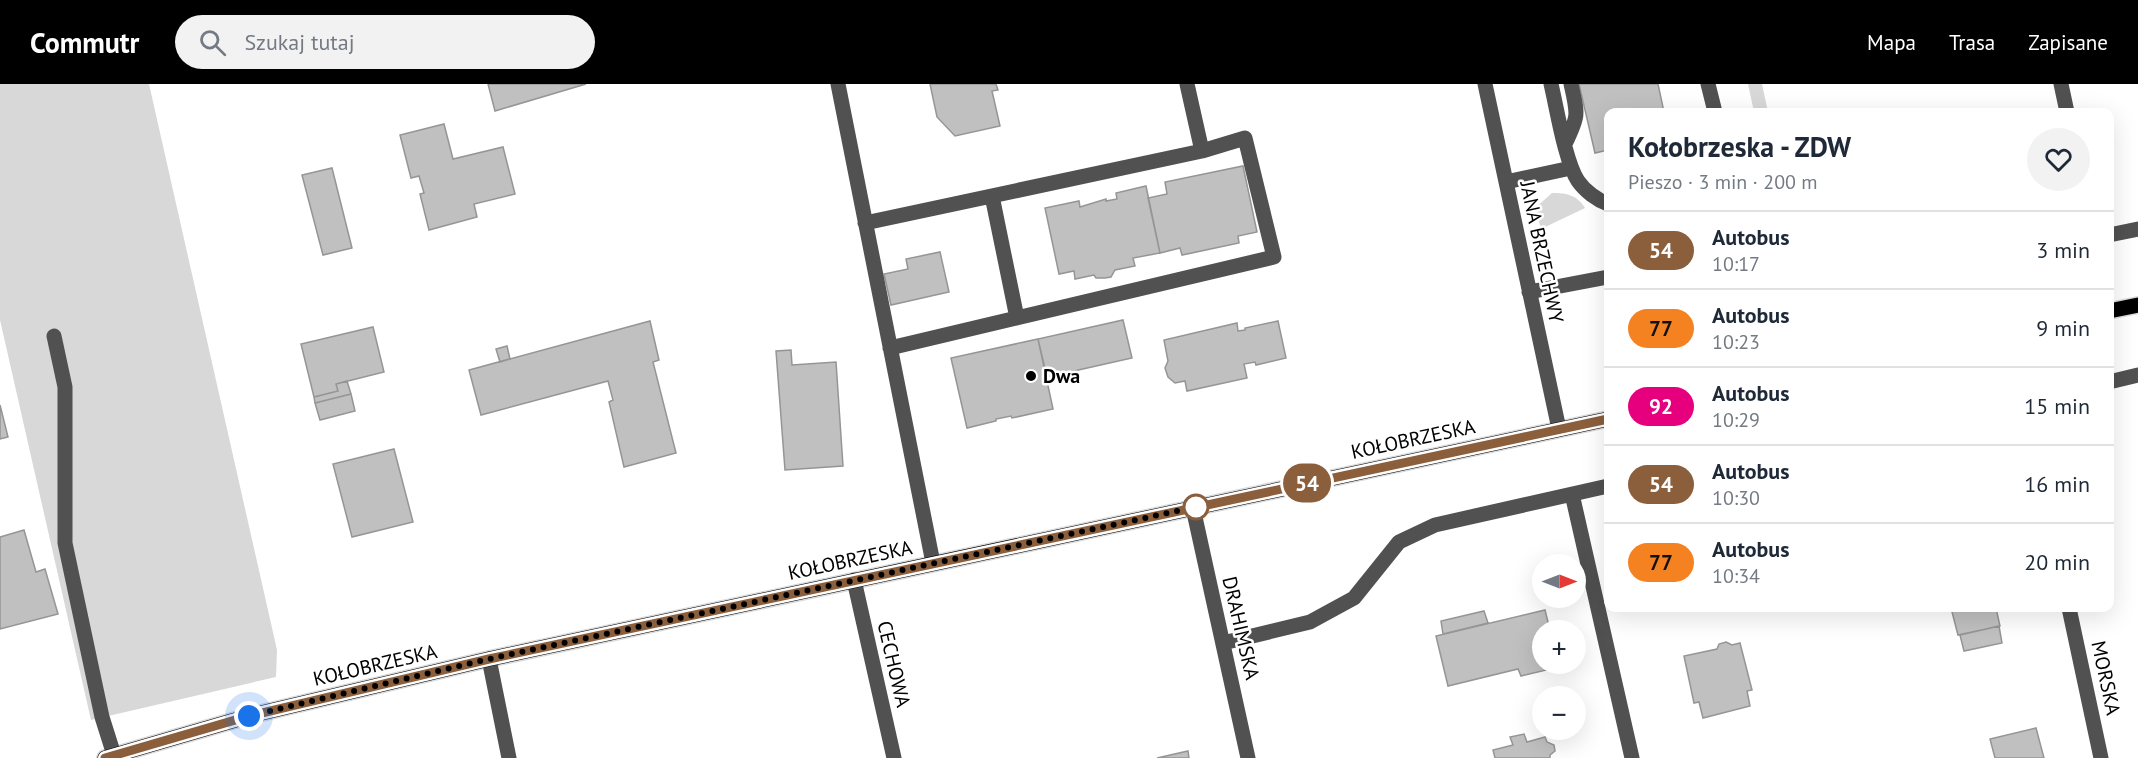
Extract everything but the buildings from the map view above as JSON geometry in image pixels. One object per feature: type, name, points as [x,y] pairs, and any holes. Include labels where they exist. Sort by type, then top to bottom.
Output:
[{"type":"main road","points":[[2114,310],[2138,305]]},
{"type":"main road","name":"KOŁOBRZESKA","points":[[109,757],[249,716],[489,659],[1604,420]]},
{"type":"street","points":[[838,84],[933,563]]},
{"type":"street","points":[[1187,84],[1202,151]]},
{"type":"street","name":"JANA BRZECHWY","points":[[1485,84],[1559,429]]},
{"type":"street","points":[[1551,84],[1571,168],[1579,182],[1592,195],[1604,202]]},
{"type":"street","points":[[1565,144],[1576,120],[1577,110],[1571,84]]},
{"type":"street","points":[[1708,84],[1714,108]]},
{"type":"street","points":[[2061,84],[2066,108]]},
{"type":"street","points":[[865,223],[1202,151],[1245,138],[1274,257],[890,348]]},
{"type":"street","points":[[1506,182],[1571,168]]},
{"type":"street","points":[[992,196],[1017,318]]},
{"type":"street","points":[[2114,234],[2138,229]]},
{"type":"street","points":[[1529,292],[1604,278]]},
{"type":"street","points":[[54,336],[65,387],[65,543],[109,757]]},
{"type":"street","points":[[2114,381],[2138,375]]},
{"type":"street","points":[[1223,643],[1310,622],[1354,598],[1399,542],[1435,525],[1604,487]]},
{"type":"street","points":[[1572,494],[1632,758]]},
{"type":"street","name":"DRAHIMSKA","points":[[1192,508],[1248,758]]},
{"type":"street","name":"CECHOWA","points":[[854,580],[894,758]]},
{"type":"street","name":"MORSKA","points":[[2070,612],[2101,758]]},
{"type":"street","points":[[489,659],[509,758]]},
{"type":"shaded area","points":[[0,84],[149,84],[277,650],[276,677],[91,720],[0,320]]},
{"type":"shaded area","points":[[1748,84],[1762,84],[1767,108],[1753,108]]},
{"type":"shaded area","points":[[1552,193],[1571,196],[1579,200],[1585,208],[1541,229],[1535,208]]},
{"type":"bus line","name":"54","points":[[105,758],[249,716],[489,659],[1604,420]]},
{"type":"place","name":"Dwa","points":[[1031,376]]},
{"type":"route","points":[[249,716],[489,659],[1196,507]]}]
